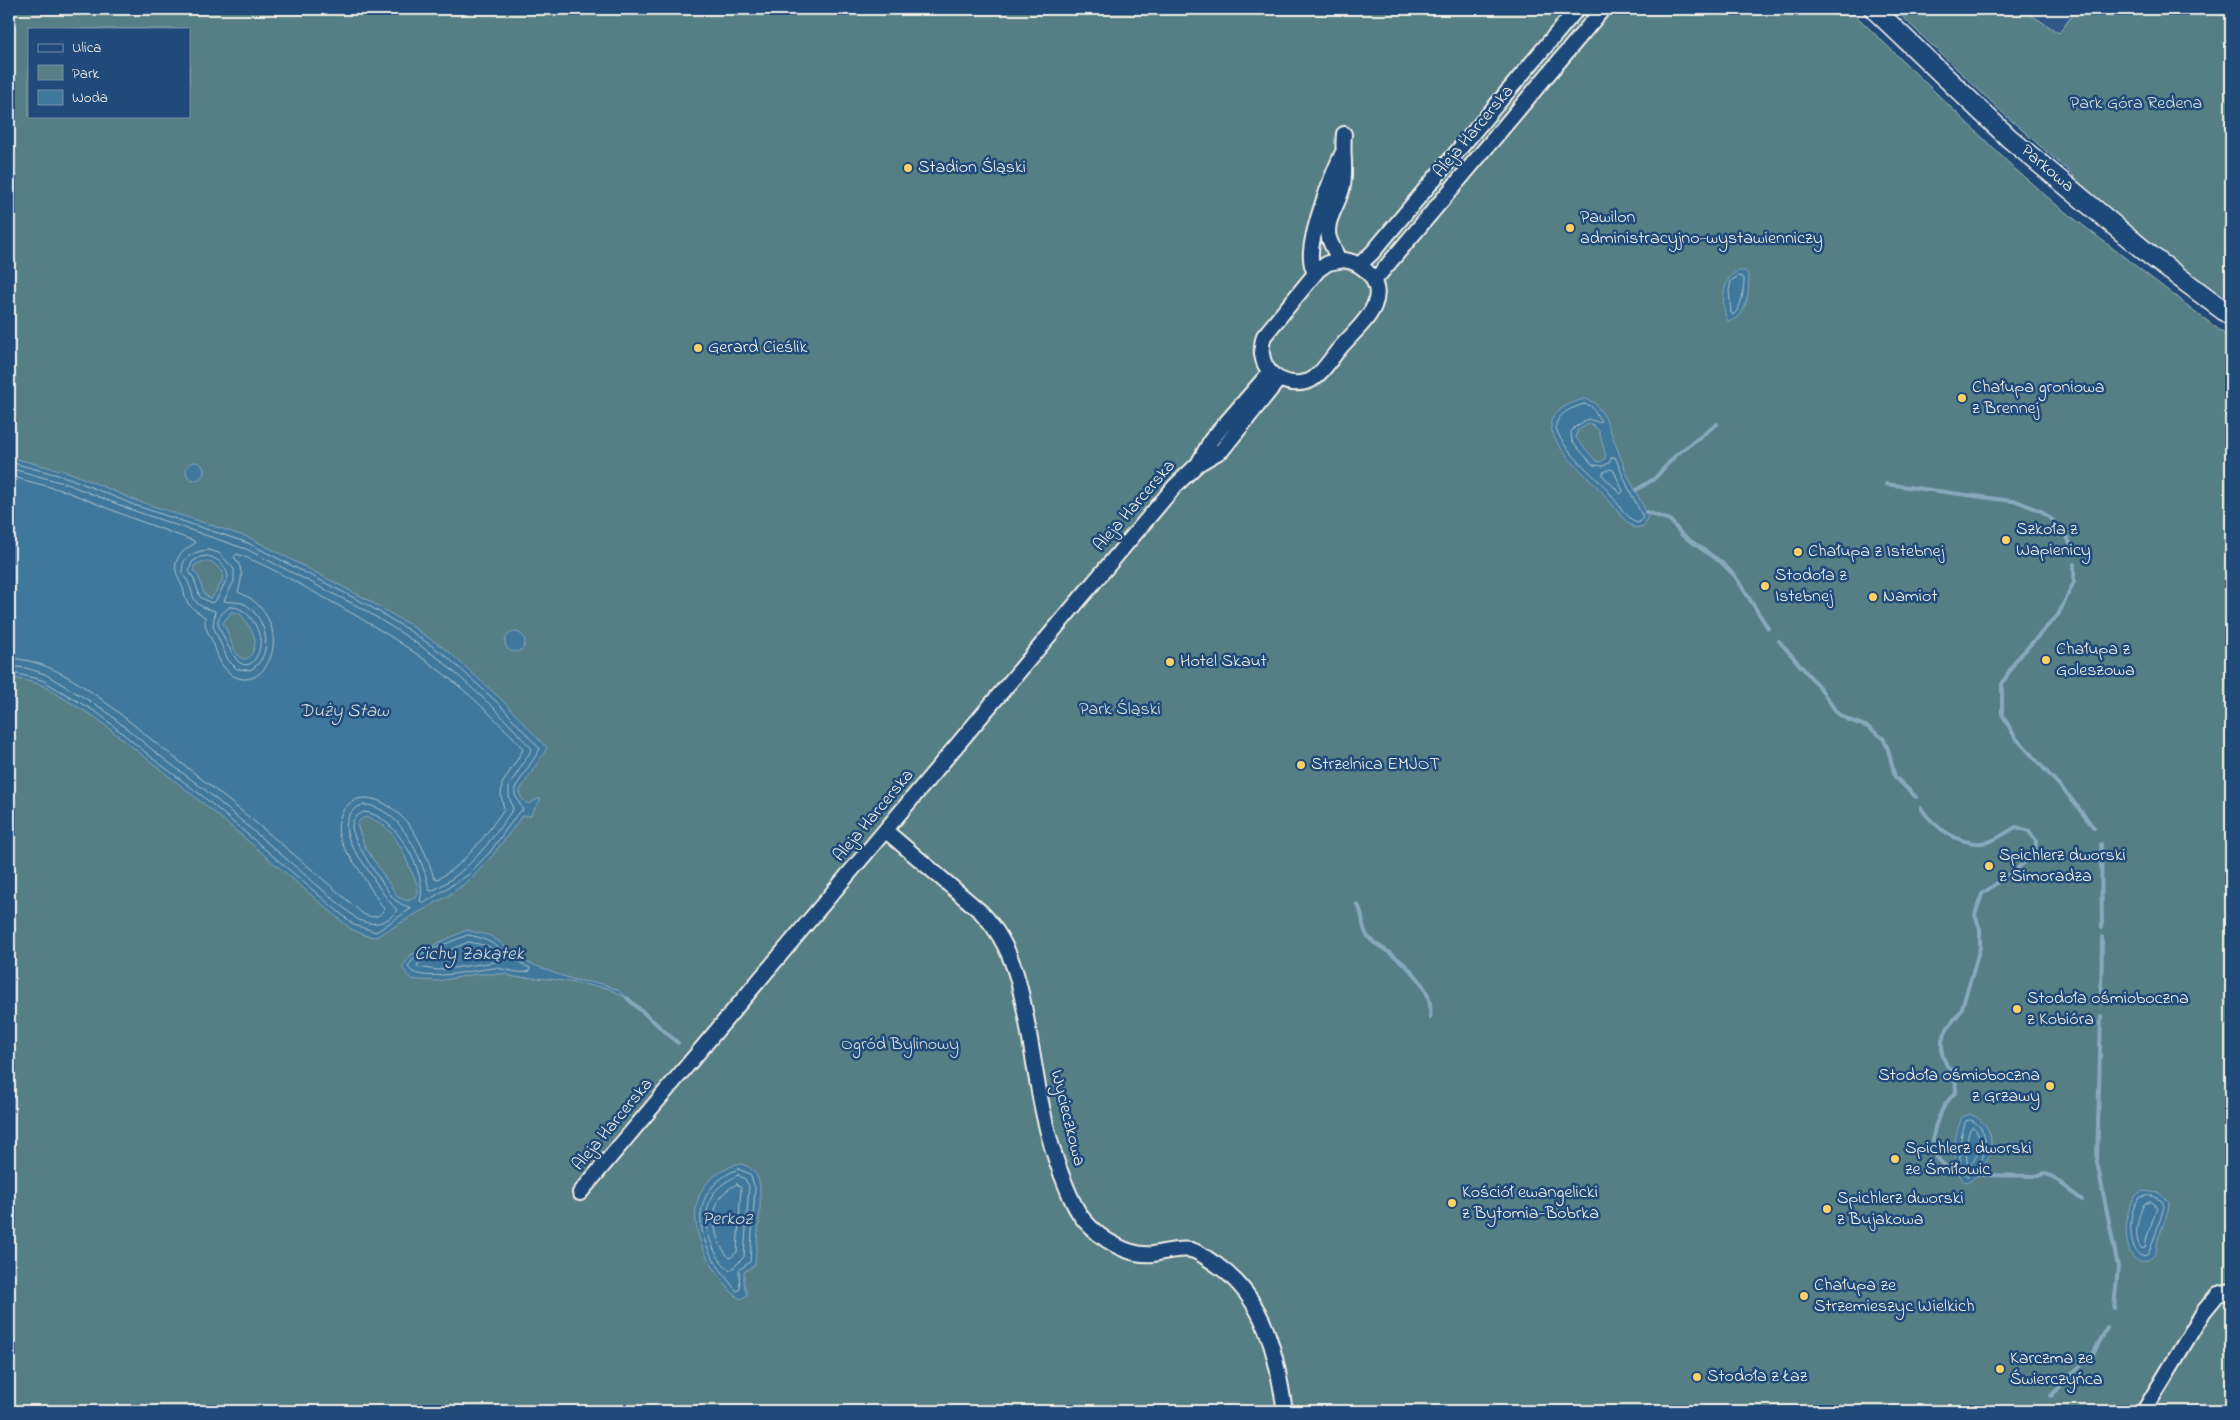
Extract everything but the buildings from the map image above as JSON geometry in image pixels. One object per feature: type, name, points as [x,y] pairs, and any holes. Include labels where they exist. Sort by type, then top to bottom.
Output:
[{"type":"street","name":"Aleja Harcerska","points":[[1360,264],[1372,253],[1462,147],[1576,9]]},
{"type":"street","points":[[1576,9],[1591,23]]},
{"type":"street","name":"Aleja Harcerska","points":[[1373,279],[1379,275],[1603,9]]},
{"type":"street","name":"Parkowa","points":[[1874,9],[2031,156],[2151,256],[2231,316]]},
{"type":"street","points":[[1314,274],[1311,258],[1316,222],[1342,154],[1344,134]]},
{"type":"street","points":[[1462,147],[1476,159]]},
{"type":"street","points":[[1339,260],[1329,238],[1328,229],[1343,186],[1345,166],[1342,154]]},
{"type":"street","points":[[1339,260],[1360,264],[1373,279],[1376,290],[1374,306],[1317,376],[1308,381],[1298,383],[1275,376],[1261,352],[1264,336],[1314,274],[1325,264],[1339,260]]},
{"type":"street","name":"Aleja Harcerska","points":[[580,1193],[1175,486],[1198,464],[1211,440],[1275,376]]},
{"type":"street","name":"Wycieczkowa","points":[[886,831],[981,912],[1012,956],[1021,991],[1034,1066],[1055,1158],[1074,1203],[1084,1220],[1124,1249],[1136,1254],[1190,1250],[1199,1253],[1229,1274],[1247,1293],[1269,1332],[1277,1363],[1285,1411]]},
{"type":"street","points":[[2144,1411],[2204,1311],[2218,1294],[2231,1291]]},
{"type":"shaded area","points":[[2030,9],[2077,9],[2059,33],[2030,15]]},
{"type":"green space","name":"Park Śląski","points":[[9,9],[1849,9],[2015,169],[2059,207],[2231,339],[2231,1285],[2221,1287],[2220,1284],[2210,1295],[2141,1411],[9,1411]]},
{"type":"green space","name":"Park Góra Redena","points":[[1894,9],[2030,9],[2031,15],[2059,33],[2077,9],[2231,9],[2231,306],[2076,183],[2073,175],[2005,115]]},
{"type":"green space","points":[[2224,1295],[2231,1298],[2231,1411],[2151,1411],[2191,1348],[2208,1309]]},
{"type":"water","points":[[1738,271],[1745,271],[1749,276],[1746,304],[1739,316],[1734,320],[1728,321],[1723,301],[1724,293],[1729,279]]},
{"type":"water","points":[[1584,399],[1594,402],[1605,417],[1627,474],[1648,516],[1644,526],[1635,528],[1625,520],[1601,491],[1569,458],[1555,439],[1551,420],[1561,409]],"holes":[[[1588,424],[1592,424],[1599,431],[1606,457],[1601,462],[1596,461],[1576,438],[1577,431]]]},
{"type":"water","name":"Duży Staw","points":[[9,457],[71,473],[135,500],[250,538],[368,600],[410,625],[448,651],[502,700],[547,748],[520,790],[521,798],[528,804],[541,799],[530,816],[522,816],[493,855],[471,879],[449,895],[376,937],[367,936],[351,929],[215,813],[96,718],[40,684],[9,677]],"holes":[[[201,562],[212,562],[223,572],[222,582],[211,599],[204,594],[199,577],[194,571],[194,566]],[[231,612],[238,613],[243,617],[252,631],[255,640],[253,652],[248,658],[245,659],[238,655],[223,623]],[[365,817],[374,820],[395,838],[400,845],[415,880],[418,890],[417,897],[407,901],[398,897],[365,847],[357,825]]]},
{"type":"water","points":[[191,462],[199,462],[204,467],[202,478],[191,480],[186,475],[186,467]]},
{"type":"water","points":[[515,632],[522,635],[525,642],[522,649],[515,652],[508,649],[505,642],[508,635]]},
{"type":"water","name":"Cichy Zakątek","points":[[467,930],[491,936],[525,961],[575,980],[603,984],[618,990],[627,998],[607,988],[550,979],[514,977],[506,974],[477,974],[438,981],[411,979],[402,967],[411,955]]},
{"type":"water","points":[[1970,1114],[1980,1120],[1987,1128],[1991,1137],[1991,1146],[1984,1166],[1969,1182],[1963,1181],[1959,1173],[1955,1158],[1955,1142],[1962,1117]]},
{"type":"water","name":"Perkoz","points":[[736,1164],[748,1166],[754,1171],[758,1178],[760,1189],[755,1265],[744,1272],[747,1295],[741,1299],[725,1285],[704,1252],[696,1226],[698,1199],[703,1188],[713,1177]]},
{"type":"water","points":[[2142,1191],[2159,1193],[2169,1203],[2168,1213],[2159,1235],[2156,1253],[2148,1260],[2139,1261],[2132,1256],[2126,1233],[2130,1207],[2135,1197]]},
{"type":"waterway","points":[[1636,490],[1654,479],[1676,455],[1717,424]]},
{"type":"waterway","points":[[1886,484],[2019,502],[2041,511],[2052,520],[2066,534],[2071,546]]},
{"type":"waterway","points":[[1646,512],[1670,520],[1682,535],[1721,562],[1735,576],[1768,628]]},
{"type":"waterway","points":[[2074,564],[2074,582],[2058,615],[2016,660],[2002,684],[2002,714],[2015,737],[2069,796],[2094,828]]},
{"type":"waterway","points":[[1779,641],[1820,688],[1837,713],[1868,727],[1883,738],[1888,749],[1895,777],[1916,797]]},
{"type":"waterway","points":[[1921,808],[1933,823],[1941,829],[1950,835],[1969,842],[1988,842],[2016,827],[2029,831],[2036,841],[2035,855],[1982,894],[1975,915],[1980,929],[1980,947],[1974,969],[1961,1011],[1948,1027],[1942,1040],[1942,1054],[1947,1066],[1955,1072],[1956,1092],[1944,1107],[1935,1127],[1934,1148],[1937,1157],[1944,1165],[1958,1172]]},
{"type":"waterway","points":[[2101,844],[2102,928]]},
{"type":"waterway","points":[[1357,904],[1368,937],[1406,965],[1425,988],[1430,1007],[1430,1017]]},
{"type":"waterway","points":[[2101,1003],[2102,937]]},
{"type":"waterway","points":[[627,998],[678,1043]]},
{"type":"waterway","points":[[2101,1016],[2097,1162],[2118,1267],[2114,1308]]},
{"type":"waterway","points":[[1978,1175],[2040,1176],[2044,1173],[2053,1177],[2082,1200]]},
{"type":"waterway","points":[[2051,1396],[2094,1352],[2107,1328]]},
{"type":"waterway","points":[[767,1407],[770,1411]]},
{"type":"waterway","points":[[2037,1411],[2040,1408]]},
{"type":"place","name":"Stadion Śląski","points":[[908,168]]},
{"type":"place","name":"Pawilon administracyjno-wystawienniczy","points":[[1570,228]]},
{"type":"place","name":"Gerard Cieślik","points":[[698,348]]},
{"type":"place","name":"Chałupa groniowa z Brennej","points":[[1962,398]]},
{"type":"place","name":"Szkoła z Wapienicy","points":[[2006,540]]},
{"type":"place","name":"Chałupa z Istebnej","points":[[1798,552]]},
{"type":"place","name":"Stodoła z Istebnej","points":[[1765,586]]},
{"type":"place","name":"Namiot","points":[[1873,597]]},
{"type":"place","name":"Chałupa z Goleszowa","points":[[2046,660]]},
{"type":"place","name":"Hotel Skaut","points":[[1170,662]]},
{"type":"place","name":"Strzelnica EMJOT","points":[[1301,765]]},
{"type":"place","name":"Spichlerz dworski z Simoradza","points":[[1989,866]]},
{"type":"place","name":"Stodoła ośmioboczna z Kobióra","points":[[2017,1009]]},
{"type":"place","name":"Stodoła ośmioboczna z Grzawy","points":[[2050,1086]]},
{"type":"place","name":"Spichlerz dworski ze Śmiłowic","points":[[1895,1159]]},
{"type":"place","name":"Kościół ewangelicki z Bytomia-Bobrka","points":[[1452,1203]]},
{"type":"place","name":"Spichlerz dworski z Bujakowa","points":[[1827,1209]]},
{"type":"place","name":"Chałupa ze Strzemieszyc Wielkich","points":[[1804,1296]]},
{"type":"place","name":"Karczma ze Świerczyńca","points":[[2000,1369]]},
{"type":"place","name":"Stodoła z Łaz","points":[[1697,1377]]},
{"type":"park label","name":"Ogród Bylinowy","points":[[900,1045]]}]
